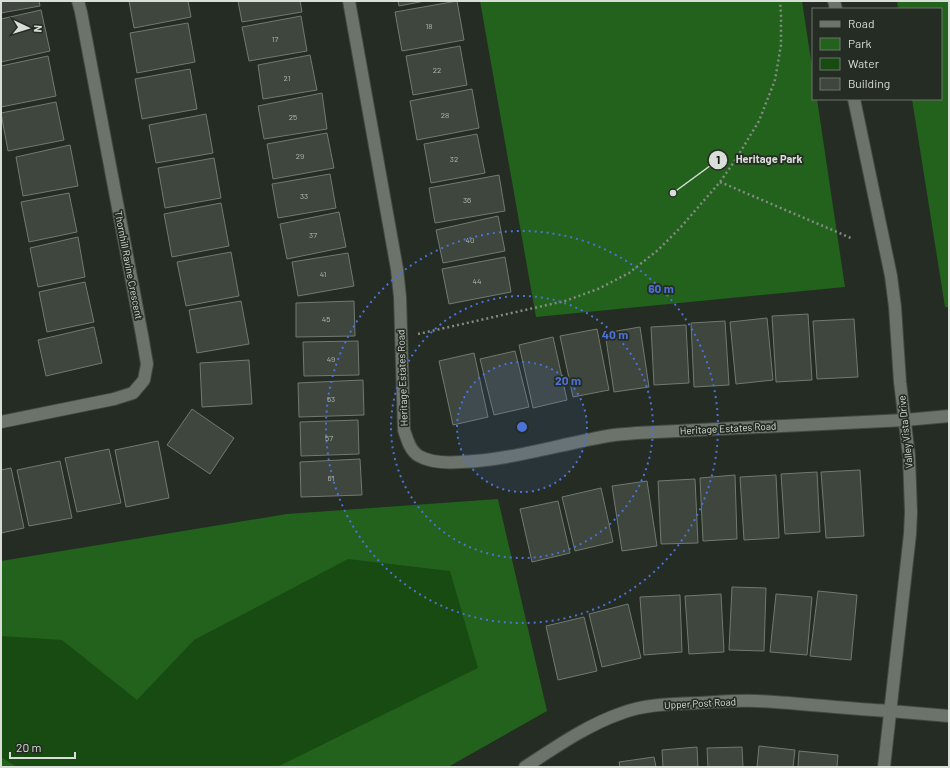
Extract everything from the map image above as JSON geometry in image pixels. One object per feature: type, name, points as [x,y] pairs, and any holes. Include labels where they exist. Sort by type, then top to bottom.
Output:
[{"type":"street","name":"Thornhill Ravine Crescent","points":[[1,422],[114,399],[133,393],[144,380],[147,364],[78,1]]},
{"type":"street","name":"Heritage Estates Road","points":[[349,1],[397,268],[400,297],[404,430],[409,446],[418,456],[431,461],[452,463],[479,462],[501,459],[614,435],[904,420],[949,416]]},
{"type":"street","name":"Valley Vista Drive","points":[[854,100],[891,276],[895,307],[900,382],[909,456],[911,512],[910,534],[884,767]]},
{"type":"street","name":"Upper Post Road","points":[[525,767],[579,733],[623,712],[671,704],[755,701],[949,716]]},
{"type":"path","points":[[417,334],[565,301],[598,289],[629,273],[658,250],[680,228],[720,182],[759,121],[775,80],[781,46],[780,1]]},
{"type":"path","points":[[720,182],[851,238]]},
{"type":"green space","points":[[480,1],[802,1],[812,66],[812,100],[817,100],[845,287],[536,317]]},
{"type":"green space","points":[[897,1],[949,1],[949,307],[945,307],[912,100],[942,100],[942,8],[898,8]]},
{"type":"green space","points":[[498,499],[547,711],[448,767],[1,767],[1,561],[287,514]]},
{"type":"water","points":[[348,559],[450,571],[478,668],[277,767],[17,767],[1,757],[1,636],[62,640],[137,700],[194,640]]},
{"type":"building","points":[[1,1],[39,1],[40,6],[1,13]]},
{"type":"building","points":[[129,1],[188,1],[191,17],[134,28]]},
{"type":"building","points":[[238,1],[300,1],[302,12],[242,22]]},
{"type":"building","points":[[398,1],[425,1],[399,6]]},
{"type":"building","points":[[457,1],[464,40],[402,51],[395,12]]},
{"type":"building","points":[[41,10],[50,51],[1,62],[1,19]]},
{"type":"building","points":[[301,16],[307,51],[249,61],[242,27]]},
{"type":"building","points":[[188,23],[195,62],[137,73],[130,33]]},
{"type":"building","points":[[460,46],[467,85],[413,95],[406,56]]},
{"type":"building","points":[[310,55],[317,90],[263,99],[258,65]]},
{"type":"building","points":[[48,56],[56,96],[1,107],[1,66]]},
{"type":"building","points":[[190,69],[197,109],[142,119],[135,79]]},
{"type":"building","points":[[472,89],[479,128],[417,140],[410,101]]},
{"type":"building","points":[[322,93],[327,129],[264,139],[258,106]]},
{"type":"building","points":[[56,102],[64,140],[8,151],[1,113]]},
{"type":"building","points":[[206,114],[213,153],[156,163],[149,125]]},
{"type":"building","points":[[327,133],[334,168],[273,179],[267,144]]},
{"type":"building","points":[[477,134],[485,173],[431,183],[424,144]]},
{"type":"building","points":[[70,145],[78,186],[23,196],[16,157]]},
{"type":"building","points":[[214,158],[221,198],[165,208],[158,168]]},
{"type":"building","points":[[330,174],[336,208],[278,218],[272,184]]},
{"type":"building","points":[[499,175],[505,211],[435,223],[429,188]]},
{"type":"building","points":[[69,193],[77,232],[29,242],[21,202]]},
{"type":"building","points":[[221,203],[229,246],[172,257],[164,214]]},
{"type":"building","points":[[339,212],[346,247],[287,259],[280,224]]},
{"type":"building","points":[[498,216],[505,251],[443,263],[436,230]]},
{"type":"building","points":[[78,237],[85,277],[38,287],[30,248]]},
{"type":"building","points":[[231,252],[239,296],[186,306],[177,262]]},
{"type":"building","points":[[348,253],[354,286],[298,296],[292,262]]},
{"type":"building","points":[[505,257],[511,292],[449,304],[442,269]]},
{"type":"building","points":[[85,282],[94,322],[47,332],[39,292]]},
{"type":"building","points":[[241,301],[249,344],[197,353],[189,310]]},
{"type":"building","points":[[354,301],[355,336],[296,337],[296,303]]},
{"type":"building","points":[[808,314],[812,380],[776,382],[772,316]]},
{"type":"building","points":[[767,318],[773,380],[736,384],[730,322]]},
{"type":"building","points":[[854,319],[858,377],[817,379],[813,321]]},
{"type":"building","points":[[725,321],[729,385],[694,387],[691,323]]},
{"type":"building","points":[[686,325],[689,383],[654,385],[651,327]]},
{"type":"building","points":[[94,327],[102,363],[46,376],[38,340]]},
{"type":"building","points":[[640,327],[649,387],[614,392],[605,333]]},
{"type":"building","points":[[597,329],[609,390],[573,397],[560,336]]},
{"type":"building","points":[[553,337],[567,400],[533,408],[519,345]]},
{"type":"building","points":[[358,341],[359,375],[304,376],[303,342]]},
{"type":"building","points":[[515,351],[529,407],[494,415],[480,359]]},
{"type":"building","points":[[474,353],[488,417],[453,425],[439,361]]},
{"type":"building","points":[[249,360],[252,404],[202,407],[200,363]]},
{"type":"building","points":[[363,380],[364,415],[299,417],[298,383]]},
{"type":"building","points":[[192,409],[234,438],[210,474],[167,445]]},
{"type":"building","points":[[358,420],[359,454],[301,456],[300,422]]},
{"type":"building","points":[[158,441],[169,498],[126,507],[115,450]]},
{"type":"building","points":[[109,449],[121,503],[77,512],[65,458]]},
{"type":"building","points":[[360,459],[362,495],[301,497],[300,462]]},
{"type":"building","points":[[60,461],[72,518],[29,526],[17,470]]},
{"type":"building","points":[[11,468],[24,528],[1,533],[1,470]]},
{"type":"building","points":[[860,470],[864,536],[826,538],[821,472]]},
{"type":"building","points":[[817,472],[820,532],[785,534],[781,474]]},
{"type":"building","points":[[735,475],[737,539],[703,541],[700,478]]},
{"type":"building","points":[[776,475],[779,538],[744,540],[740,477]]},
{"type":"building","points":[[695,479],[698,543],[661,544],[658,481]]},
{"type":"building","points":[[647,481],[657,546],[622,551],[612,486]]},
{"type":"building","points":[[601,488],[613,542],[575,551],[562,497]]},
{"type":"building","points":[[558,501],[570,553],[532,562],[520,509]]},
{"type":"building","points":[[732,587],[766,588],[764,651],[729,650]]},
{"type":"building","points":[[818,591],[857,595],[851,660],[810,656]]},
{"type":"building","points":[[721,594],[724,652],[689,654],[685,596]]},
{"type":"building","points":[[776,594],[812,597],[807,655],[770,652]]},
{"type":"building","points":[[680,595],[682,652],[644,655],[640,597]]},
{"type":"building","points":[[628,604],[641,658],[602,667],[589,614]]},
{"type":"building","points":[[584,617],[597,671],[558,680],[546,626]]},
{"type":"building","points":[[759,746],[795,750],[793,767],[757,767]]},
{"type":"building","points":[[697,747],[698,767],[663,767],[662,750]]},
{"type":"building","points":[[742,747],[743,767],[708,767],[707,748]]},
{"type":"building","points":[[799,751],[838,755],[837,767],[798,767]]},
{"type":"building","points":[[654,757],[656,767],[620,767],[619,762]]},
{"type":"place","name":"Heritage Park","points":[[673,193]]}]
